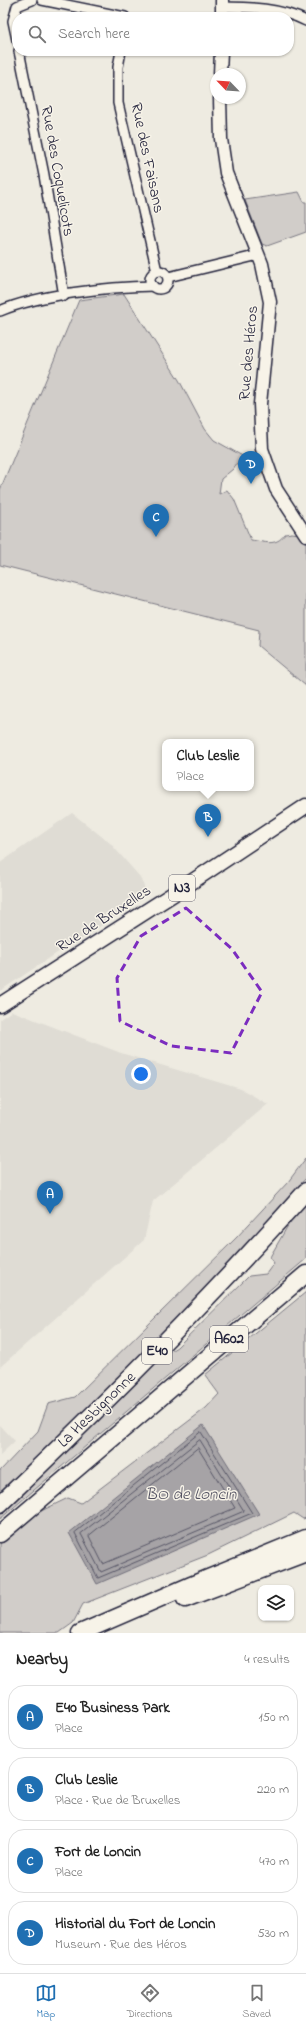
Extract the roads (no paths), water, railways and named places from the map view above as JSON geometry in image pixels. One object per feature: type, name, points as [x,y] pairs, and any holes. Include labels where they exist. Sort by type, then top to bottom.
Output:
[{"type":"highway","name":"La Hesbignonne","points":[[0,1504],[154,1354],[242,1262],[306,1191]]},
{"type":"highway","name":"A602","points":[[0,1534],[153,1406],[306,1274]]},
{"type":"highway","points":[[153,1406],[170,1398],[306,1286]]},
{"type":"highway","points":[[80,1633],[306,1538]]},
{"type":"highway","points":[[101,1633],[306,1553]]},
{"type":"highway","points":[[270,1566],[286,1568],[306,1562]]},
{"type":"main road","name":"Rue de Bruxelles","points":[[0,1005],[161,902],[306,806]]},
{"type":"street","points":[[15,12],[17,6],[32,0]]},
{"type":"street","points":[[42,0],[101,12]]},
{"type":"street","points":[[222,8],[268,10],[277,12]]},
{"type":"street","points":[[294,17],[306,21]]},
{"type":"street","name":"Rue des Coquelicots","points":[[20,56],[44,175],[64,296]]},
{"type":"street","name":"Rue des Faisans","points":[[120,56],[118,67],[118,103],[157,270]]},
{"type":"street","points":[[220,68],[221,56]]},
{"type":"street","name":"Rue des Héros","points":[[220,104],[221,140],[226,173],[259,255],[270,302],[260,404],[262,449],[276,489],[306,535]]},
{"type":"street","points":[[168,277],[259,255]]},
{"type":"street","points":[[0,311],[18,304],[126,287],[152,286],[157,289],[164,288],[168,283],[168,277],[164,271],[157,270],[150,277],[152,286]]},
{"type":"water","name":"BO de Loncin","points":[[203,1425],[259,1514],[97,1584],[69,1533]]},
{"type":"place","name":"Historial du Fort de Loncin","points":[[251,484]]},
{"type":"place","name":"Fort de Loncin","points":[[156,537]]},
{"type":"place","name":"Club Leslie","points":[[208,837]]},
{"type":"place","name":"E40 Business Park","points":[[50,1214]]}]
